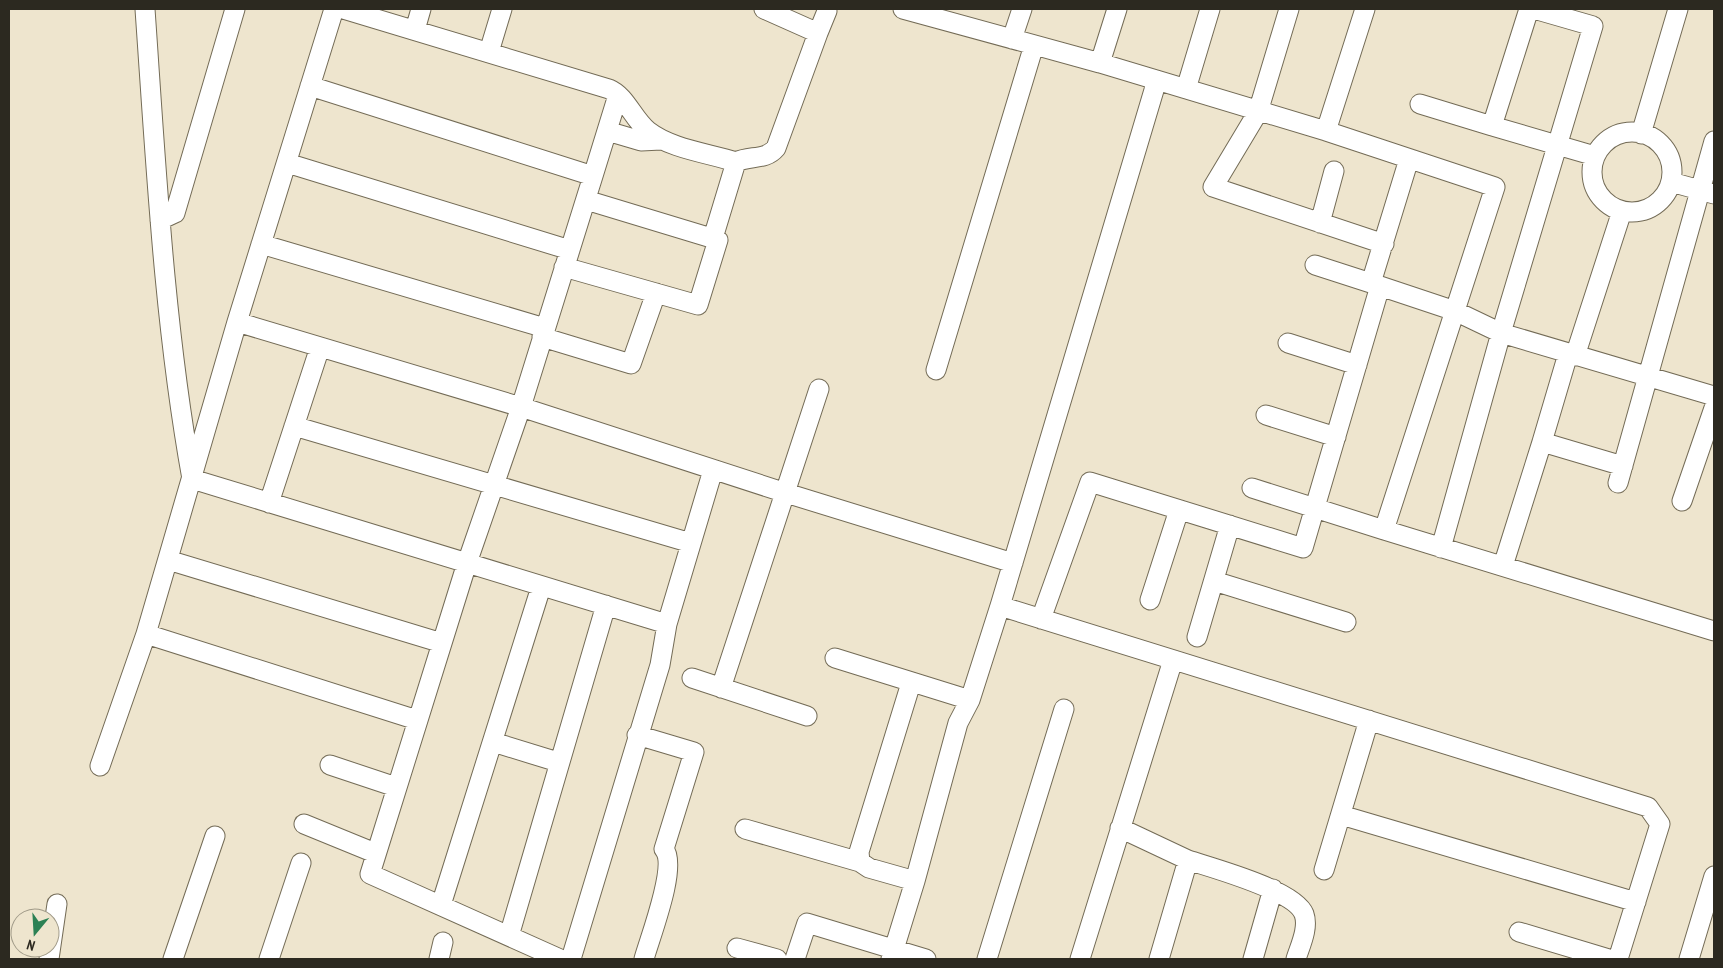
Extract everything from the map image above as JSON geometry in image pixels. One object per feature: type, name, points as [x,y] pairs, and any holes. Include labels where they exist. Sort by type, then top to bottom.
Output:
[{"type":"street","points":[[145,9],[160,220],[182,424],[192,479]]},
{"type":"street","points":[[160,220],[175,213],[235,9]]},
{"type":"street","points":[[100,766],[146,634],[237,322],[334,9]]},
{"type":"street","points":[[343,9],[608,89],[618,95],[640,124],[661,140]]},
{"type":"street","points":[[414,30],[421,9]]},
{"type":"street","points":[[488,52],[502,9]]},
{"type":"street","points":[[764,9],[818,33]]},
{"type":"street","points":[[903,9],[932,13],[1012,39],[1157,80],[1326,131],[1495,187],[1384,530]]},
{"type":"street","points":[[1012,39],[1022,9]]},
{"type":"street","points":[[1100,63],[1116,9]]},
{"type":"street","points":[[1186,89],[1210,9]]},
{"type":"street","points":[[1289,9],[1258,112],[1213,187],[1384,244]]},
{"type":"street","points":[[1326,131],[1365,9]]},
{"type":"street","points":[[1492,126],[1529,9]]},
{"type":"street","points":[[1441,548],[1501,333],[1559,146],[1593,26],[1534,9]]},
{"type":"street","points":[[1642,134],[1678,9]]},
{"type":"street","points":[[607,131],[641,141],[661,140],[736,162],[745,158],[764,157],[776,148],[827,11]]},
{"type":"street","points":[[936,370],[1034,45]]},
{"type":"street","points":[[893,954],[958,723],[970,700],[1014,563],[1157,80]]},
{"type":"street","points":[[310,86],[593,176]]},
{"type":"street","points":[[560,959],[370,874],[467,563],[521,408],[618,95]]},
{"type":"street","points":[[1420,104],[1595,156]]},
{"type":"street","points":[[1625,133],[1642,134],[1653,139],[1662,147],[1669,158],[1672,170],[1671,182],[1666,194],[1658,203],[1647,209],[1635,212],[1622,211],[1609,205],[1599,196],[1592,176],[1595,156],[1609,139],[1625,133]]},
{"type":"street","points":[[1542,442],[1620,474],[1647,378],[1707,191],[1714,142]]},
{"type":"street","points":[[1041,619],[1090,482],[1302,548],[1357,365],[1384,244],[1409,158]]},
{"type":"street","points":[[712,238],[736,162]]},
{"type":"street","points":[[287,163],[567,258],[656,293],[698,305],[718,240],[586,200]]},
{"type":"street","points":[[1320,223],[1334,171]]},
{"type":"street","points":[[1671,182],[1707,191]]},
{"type":"street","points":[[1503,566],[1542,442],[1622,211]]},
{"type":"street","points":[[261,244],[544,332],[631,364],[656,293]]},
{"type":"street","points":[[1315,265],[1455,312],[1501,333],[1647,378],[1714,396]]},
{"type":"street","points":[[237,322],[521,408],[786,493],[1014,563]]},
{"type":"street","points":[[1288,343],[1357,365]]},
{"type":"street","points":[[269,503],[320,347]]},
{"type":"street","points":[[721,688],[819,389]]},
{"type":"street","points":[[1682,502],[1714,408]]},
{"type":"street","points":[[1266,415],[1336,437]]},
{"type":"street","points":[[294,426],[691,543]]},
{"type":"street","points":[[570,959],[637,735],[660,665],[667,624],[713,470]]},
{"type":"street","points":[[192,479],[667,624]]},
{"type":"street","points":[[1252,488],[1314,509],[1714,630]]},
{"type":"street","points":[[1150,600],[1179,510]]},
{"type":"street","points":[[1197,637],[1230,526]]},
{"type":"street","points":[[168,560],[442,643]]},
{"type":"street","points":[[1214,581],[1346,622]]},
{"type":"street","points":[[440,905],[541,587]]},
{"type":"street","points":[[509,936],[558,762],[606,605]]},
{"type":"street","points":[[1000,606],[1648,807],[1660,824],[1618,959]]},
{"type":"street","points":[[146,634],[417,720]]},
{"type":"street","points":[[835,658],[970,700]]},
{"type":"street","points":[[1080,959],[1173,660]]},
{"type":"street","points":[[692,678],[807,716]]},
{"type":"street","points":[[860,862],[859,852],[911,683]]},
{"type":"street","points":[[987,959],[1064,709]]},
{"type":"street","points":[[1324,870],[1369,720]]},
{"type":"street","points":[[637,735],[694,752],[664,849],[668,854],[668,874],[644,959]]},
{"type":"street","points":[[493,742],[558,762]]},
{"type":"street","points":[[330,764],[396,787]]},
{"type":"street","points":[[1341,815],[1636,902]]},
{"type":"street","points":[[304,824],[375,853]]},
{"type":"street","points":[[1120,828],[1188,860],[1274,889],[1296,904],[1304,913],[1305,932],[1296,959]]},
{"type":"street","points":[[745,830],[860,862],[869,868],[915,881]]},
{"type":"street","points":[[173,959],[215,836]]},
{"type":"street","points":[[1158,959],[1188,860]]},
{"type":"street","points":[[270,959],[301,863]]},
{"type":"street","points":[[1688,959],[1714,876]]},
{"type":"street","points":[[1253,959],[1274,889]]},
{"type":"street","points":[[49,959],[57,904]]},
{"type":"street","points":[[795,959],[807,923],[893,954],[926,959]]},
{"type":"street","points":[[1519,932],[1609,959]]},
{"type":"street","points":[[737,948],[777,959]]}]
